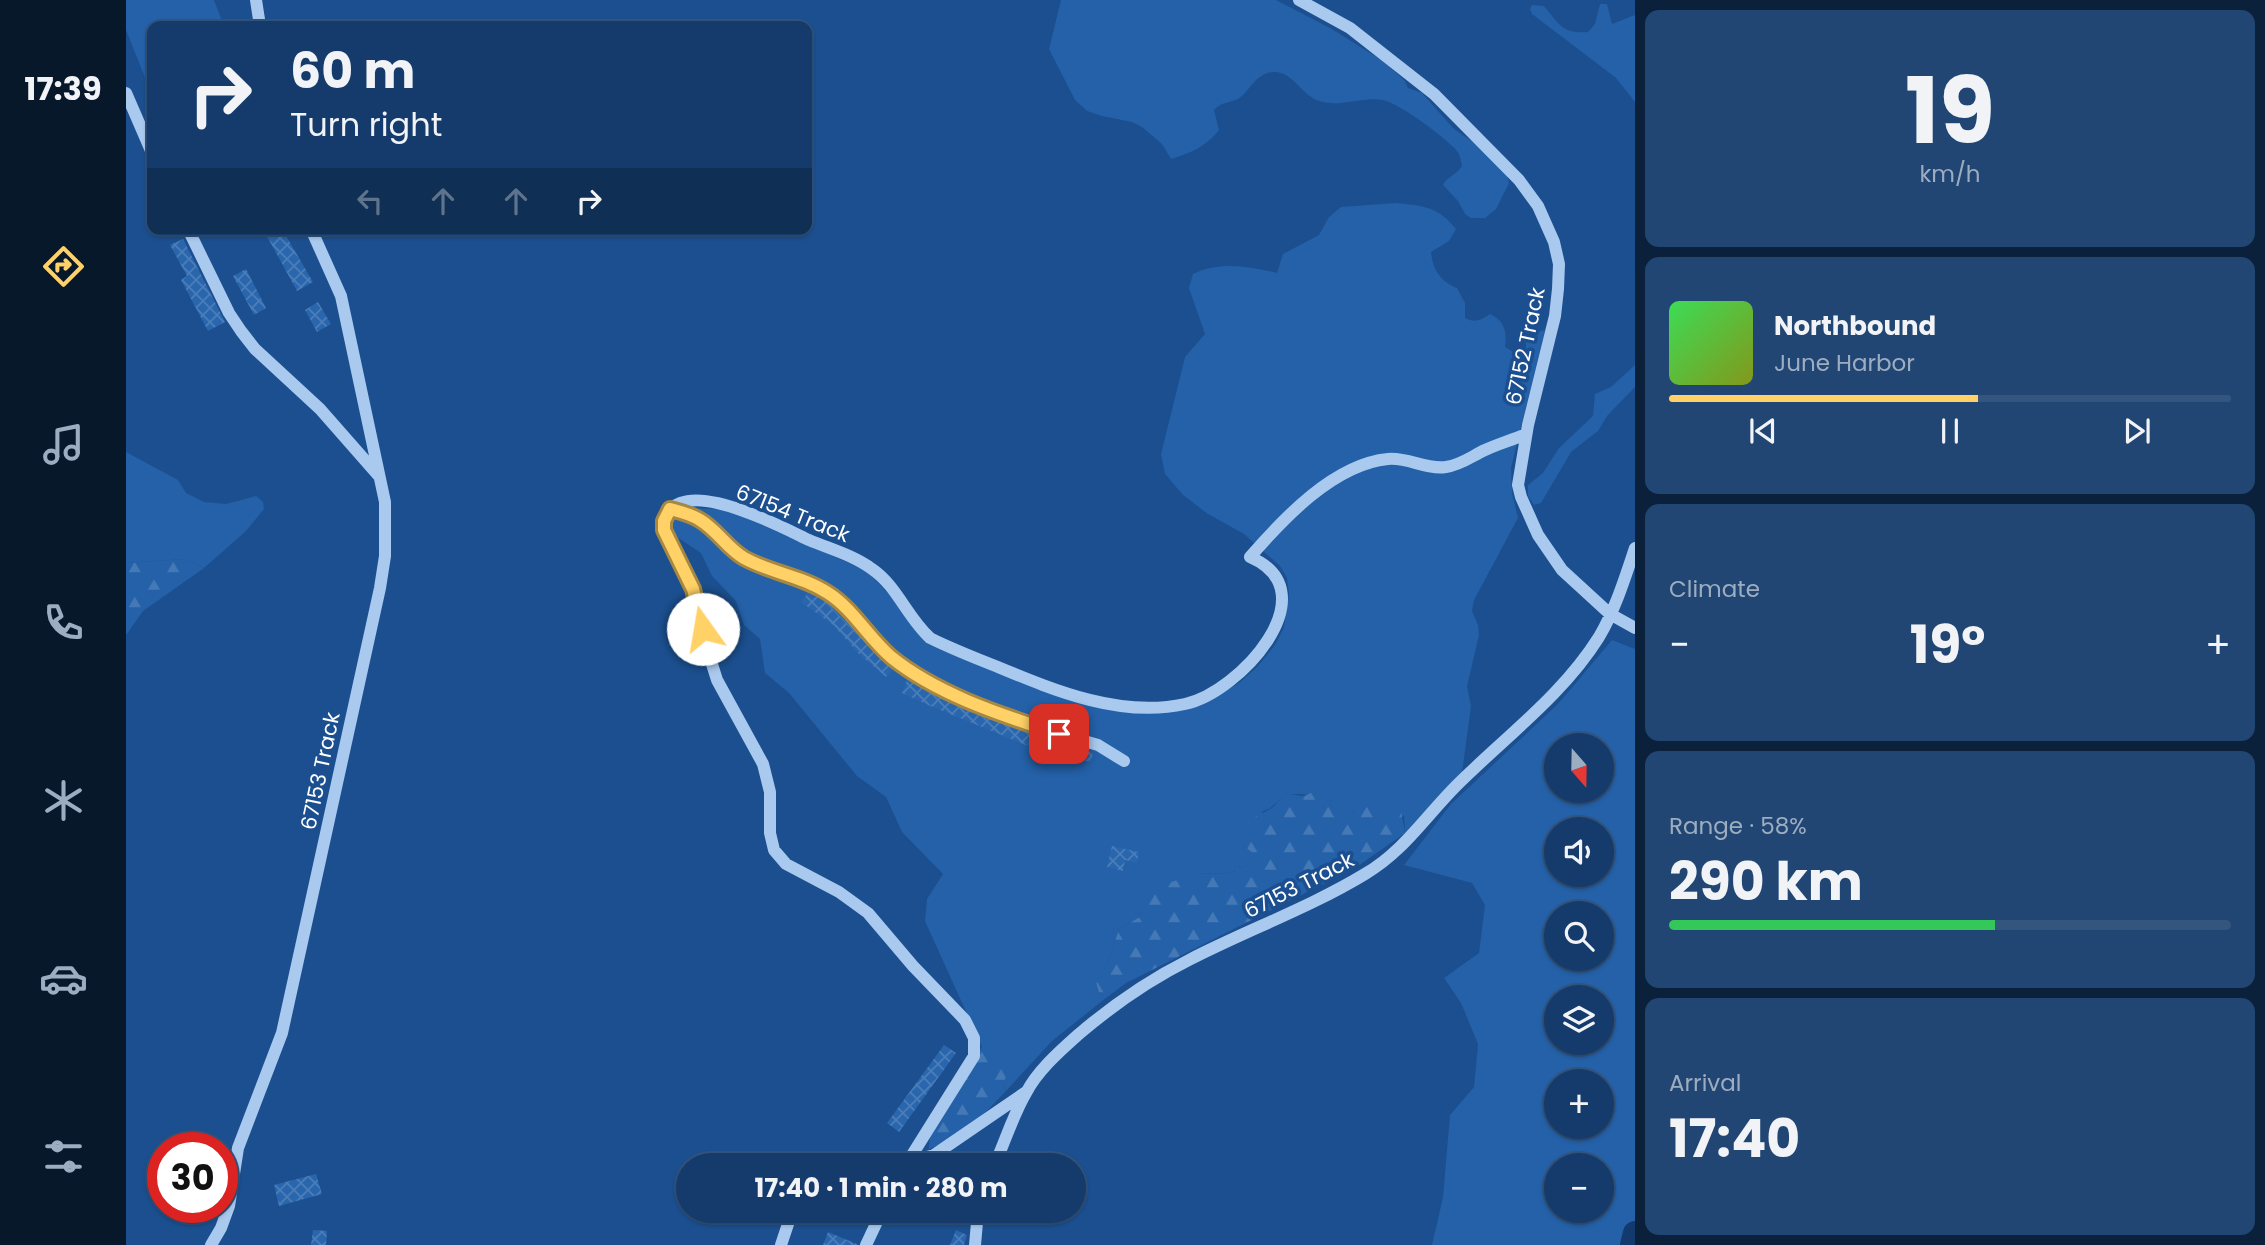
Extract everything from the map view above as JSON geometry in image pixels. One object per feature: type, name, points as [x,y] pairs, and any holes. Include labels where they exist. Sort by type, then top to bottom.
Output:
[{"type":"street","points":[[256,0],[259,21]]},
{"type":"street","name":"67152 Track","points":[[1299,0],[1350,28],[1426,88],[1519,180],[1538,205],[1554,242],[1559,264],[1558,289],[1555,316],[1526,435],[1518,485],[1538,535],[1562,570],[1610,614],[1635,628]]},
{"type":"street","points":[[126,93],[147,141]]},
{"type":"street","points":[[191,235],[229,313],[255,349],[320,409],[378,475]]},
{"type":"street","name":"67153 Track","points":[[211,1245],[229,1206],[239,1148],[282,1033],[380,589],[386,528],[385,502],[341,296],[314,235]]},
{"type":"street","name":"67154 Track","points":[[670,509],[678,504],[702,500],[740,509],[872,569],[897,593],[920,629],[930,638],[1052,689],[1080,698],[1131,705],[1170,706],[1187,704],[1209,696],[1244,671],[1260,652],[1272,634],[1279,615],[1280,590],[1271,570],[1264,563],[1250,557],[1270,534],[1318,491],[1367,463],[1399,458],[1436,468],[1445,467],[1526,435]]},
{"type":"street","points":[[919,1153],[974,1056],[974,1038],[965,1020],[913,966],[868,913],[839,892],[792,868],[774,850],[769,832],[770,792],[763,764],[717,680],[697,601],[664,530],[664,521],[670,509],[701,521],[743,557],[829,593],[890,656],[912,673],[1033,726],[1098,744],[1124,761]]},
{"type":"street","name":"67153 Track","points":[[1000,1153],[1026,1092],[1059,1052],[1123,999],[1190,959],[1282,918],[1368,873],[1400,848],[1455,787],[1532,717],[1599,636],[1635,548]]},
{"type":"street","points":[[929,1153],[1026,1092]]},
{"type":"street","points":[[780,1245],[790,1223]]},
{"type":"street","points":[[866,1245],[876,1223]]},
{"type":"street","points":[[975,1245],[977,1223]]},
{"type":"green space","points":[[126,0],[214,0],[222,21],[147,21],[147,82],[126,30]]},
{"type":"green space","points":[[1061,0],[1276,0],[1330,28],[1383,61],[1404,80],[1408,88],[1422,93],[1454,129],[1476,144],[1506,172],[1509,183],[1496,209],[1485,218],[1471,218],[1443,185],[1462,166],[1459,154],[1433,130],[1400,107],[1383,100],[1335,103],[1319,101],[1308,95],[1288,76],[1276,72],[1263,75],[1238,99],[1217,107],[1214,110],[1219,130],[1214,136],[1197,149],[1171,159],[1162,144],[1142,127],[1087,111],[1075,100],[1049,49]]},
{"type":"green space","points":[[1600,4],[1607,4],[1612,24],[1635,15],[1635,102],[1616,78],[1532,14],[1530,9],[1532,5],[1544,6],[1558,23],[1567,29],[1588,32],[1595,24]]},
{"type":"green space","points":[[1396,203],[1422,206],[1436,211],[1456,229],[1449,241],[1431,252],[1438,274],[1457,288],[1465,303],[1465,318],[1478,320],[1490,314],[1495,317],[1504,327],[1505,347],[1518,355],[1526,348],[1526,334],[1545,330],[1511,468],[1512,493],[1518,518],[1474,600],[1472,611],[1479,635],[1467,686],[1471,706],[1462,773],[1405,833],[1404,816],[1355,809],[1348,821],[1340,821],[1333,816],[1330,798],[1290,795],[1263,811],[1244,846],[1261,859],[1261,866],[1244,866],[1228,874],[1197,873],[1142,912],[1138,918],[1119,929],[1107,965],[1096,984],[1099,993],[1106,998],[1052,1041],[1005,1092],[999,1047],[982,1047],[925,921],[927,899],[943,874],[902,832],[886,797],[857,776],[789,693],[765,673],[760,639],[744,625],[736,601],[712,576],[701,553],[671,533],[671,518],[683,508],[726,509],[867,571],[941,650],[1096,706],[1167,711],[1206,703],[1239,683],[1275,645],[1284,627],[1289,594],[1287,578],[1280,566],[1244,534],[1208,514],[1183,495],[1165,474],[1161,454],[1185,357],[1205,334],[1189,288],[1193,274],[1224,266],[1277,273],[1283,254],[1319,235],[1329,217],[1341,207]]},
{"type":"green space","points":[[1635,365],[1635,387],[1607,416],[1598,431],[1571,452],[1541,503],[1534,505],[1528,496],[1528,485],[1543,473],[1559,448],[1593,416],[1595,394],[1611,387]]},
{"type":"green space","points":[[126,452],[178,480],[186,493],[204,502],[226,504],[256,496],[263,502],[264,509],[246,531],[204,568],[184,559],[126,563]]},
{"type":"green space","points":[[184,559],[204,568],[143,611],[126,635],[126,563]]},
{"type":"green space","points":[[1612,640],[1635,649],[1635,1245],[1432,1245],[1443,1197],[1450,1115],[1474,1087],[1478,1044],[1461,1003],[1444,978],[1479,953],[1485,905],[1472,883],[1404,865],[1451,804],[1558,704]]},
{"type":"green space","points":[[1318,789],[1330,798],[1333,815],[1340,821],[1348,821],[1355,809],[1368,803],[1384,811],[1398,808],[1401,810],[1405,833],[1355,868],[1126,983],[1106,998],[1099,993],[1096,983],[1107,965],[1119,929],[1138,918],[1143,903],[1160,886],[1197,873],[1228,874],[1244,866],[1261,866],[1260,859],[1244,846],[1249,822],[1287,795],[1303,796]]},
{"type":"green space","points":[[982,1047],[999,1047],[1009,1054],[1010,1065],[1004,1082],[1005,1092],[970,1125],[951,1139],[929,1149],[930,1134]]},
{"type":"building","points":[[266,235],[286,235],[313,282],[297,291]]},
{"type":"building","points":[[183,239],[225,322],[208,331],[181,280],[187,276],[170,245]]},
{"type":"building","points":[[246,269],[266,308],[254,315],[233,276]]},
{"type":"building","points":[[318,302],[331,324],[317,332],[305,310]]},
{"type":"building","points":[[808,593],[824,600],[893,669],[886,677],[859,654],[833,625],[801,602]]},
{"type":"building","points":[[907,680],[986,717],[1093,753],[1091,762],[1043,752],[928,705],[902,693]]},
{"type":"building","points":[[1112,846],[1139,852],[1137,863],[1125,860],[1123,871],[1107,867]]},
{"type":"building","points":[[944,1045],[956,1053],[899,1132],[887,1123]]},
{"type":"building","points":[[316,1174],[322,1194],[279,1206],[274,1185]]},
{"type":"building","points":[[313,1230],[327,1231],[326,1245],[311,1245]]},
{"type":"building","points":[[956,1230],[967,1235],[964,1245],[950,1245]]},
{"type":"building","points":[[828,1232],[857,1244],[857,1245],[823,1245]]},
{"type":"waterway","points":[[1632,1245],[1635,1233]]},
{"type":"route","points":[[703,629],[693,589],[667,541],[664,521],[670,509],[701,521],[734,551],[754,563],[798,578],[829,593],[890,656],[912,673],[989,709],[1059,734]]}]
